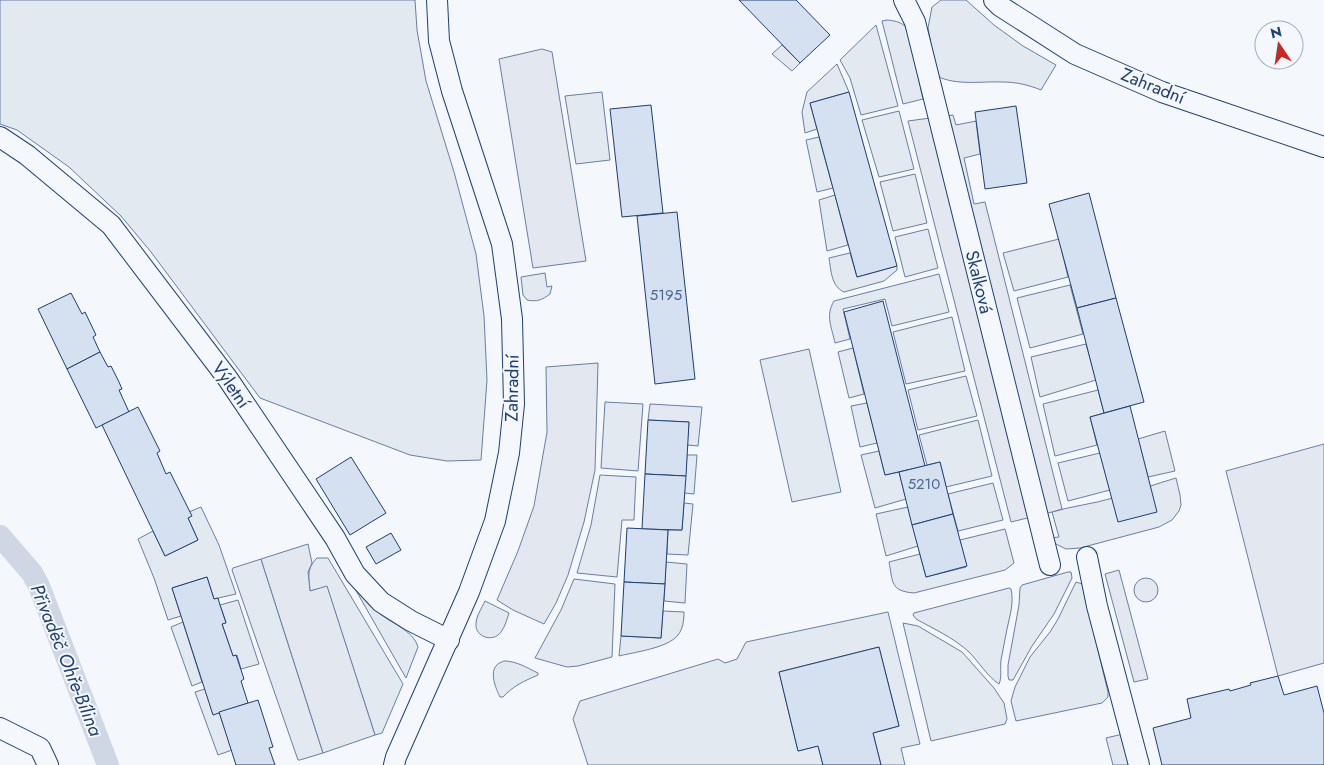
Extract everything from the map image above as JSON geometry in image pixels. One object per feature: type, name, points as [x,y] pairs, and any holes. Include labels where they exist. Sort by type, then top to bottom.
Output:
[{"type":"street","name":"Zahradní","points":[[394,765],[469,592],[495,521],[509,453],[514,404],[512,319],[502,244],[452,91],[439,41],[436,0]]},
{"type":"street","name":"Skalková","points":[[904,0],[915,22],[1050,565]]},
{"type":"street","name":"Zahradní","points":[[994,0],[1000,6],[1075,54],[1162,92],[1324,147]]},
{"type":"street","name":"Výletní","points":[[0,137],[26,155],[110,225],[228,379],[335,538],[355,574],[381,602],[411,621],[449,640]]},
{"type":"street","points":[[1086,556],[1097,606],[1139,765]]},
{"type":"street","points":[[0,728],[40,748],[48,765]]},
{"type":"shaded area","points":[[0,0],[415,0],[417,30],[426,81],[454,172],[476,254],[484,316],[487,380],[481,460],[447,461],[410,455],[260,398],[151,252],[121,216],[69,167],[17,130],[0,124]]},
{"type":"shaded area","points":[[941,0],[966,0],[994,25],[1023,46],[1056,65],[1041,90],[1013,83],[961,82],[937,76],[928,28],[932,7]]},
{"type":"shaded area","points":[[882,21],[899,22],[908,30],[923,99],[903,104]]},
{"type":"shaded area","points":[[876,25],[898,106],[861,115],[850,78],[840,60]]},
{"type":"shaded area","points":[[782,45],[800,63],[792,71],[772,54]]},
{"type":"shaded area","points":[[542,49],[552,52],[586,261],[533,268],[499,59]]},
{"type":"shaded area","points":[[837,64],[849,92],[810,103],[817,129],[805,133],[802,112],[807,92]]},
{"type":"shaded area","points":[[602,92],[610,160],[576,164],[565,96]]},
{"type":"shaded area","points":[[899,111],[914,169],[879,177],[862,120]]},
{"type":"shaded area","points":[[953,115],[956,125],[976,121],[980,154],[964,158],[974,204],[985,202],[1062,509],[1011,522],[908,121]]},
{"type":"shaded area","points":[[819,137],[833,188],[817,192],[806,140]]},
{"type":"shaded area","points":[[915,174],[927,223],[893,231],[880,182]]},
{"type":"shaded area","points":[[835,195],[848,245],[827,251],[819,200]]},
{"type":"shaded area","points":[[928,229],[938,268],[905,277],[895,237]]},
{"type":"shaded area","points":[[1059,239],[1068,277],[1014,291],[1003,253]]},
{"type":"shaded area","points":[[850,253],[857,277],[897,266],[897,270],[884,281],[844,292],[834,282],[829,258]]},
{"type":"shaded area","points":[[545,273],[547,287],[552,286],[550,294],[539,300],[527,300],[523,295],[521,277]]},
{"type":"shaded area","points":[[939,274],[949,312],[892,326],[885,299],[843,309],[850,339],[835,343],[830,317],[831,306],[834,301]]},
{"type":"shaded area","points":[[1070,285],[1083,334],[1030,348],[1017,298]]},
{"type":"shaded area","points":[[952,317],[965,371],[906,384],[893,332]]},
{"type":"shaded area","points":[[1086,344],[1096,380],[1040,397],[1031,357]]},
{"type":"shaded area","points":[[853,348],[864,394],[849,398],[838,352]]},
{"type":"shaded area","points":[[809,349],[841,492],[792,502],[760,360]]},
{"type":"shaded area","points":[[598,363],[595,470],[584,522],[568,575],[556,603],[544,624],[513,610],[497,600],[518,551],[534,506],[547,432],[546,367]]},
{"type":"shaded area","points":[[966,376],[977,416],[918,430],[908,390]]},
{"type":"shaded area","points":[[1098,390],[1104,413],[1090,417],[1097,445],[1055,456],[1043,404]]},
{"type":"shaded area","points":[[605,402],[643,404],[638,471],[601,468]]},
{"type":"shaded area","points":[[867,403],[877,443],[860,447],[851,406]]},
{"type":"shaded area","points":[[650,404],[702,407],[698,446],[687,445],[689,422],[648,420]]},
{"type":"shaded area","points":[[978,420],[992,476],[946,487],[940,462],[927,465],[919,435]]},
{"type":"shaded area","points":[[1165,431],[1175,471],[1148,477],[1138,439]]},
{"type":"shaded area","points":[[1324,444],[1324,663],[1278,676],[1226,471]]},
{"type":"shaded area","points":[[879,451],[885,475],[899,472],[906,499],[875,508],[861,455]]},
{"type":"shaded area","points":[[1100,453],[1110,490],[1068,501],[1058,463]]},
{"type":"shaded area","points":[[687,455],[697,455],[694,494],[684,493]]},
{"type":"shaded area","points":[[600,475],[636,477],[634,520],[622,520],[617,577],[577,573],[591,525]]},
{"type":"shaded area","points":[[1176,478],[1181,505],[1179,511],[1172,520],[1159,527],[1080,548],[1066,549],[1056,544],[1050,538],[1059,537],[1052,512],[1121,496]]},
{"type":"shaded area","points":[[993,483],[1003,520],[958,531],[948,494]]},
{"type":"shaded area","points":[[684,503],[693,504],[688,555],[667,554],[668,530],[682,530]]},
{"type":"shaded area","points":[[201,507],[219,545],[236,594],[214,599],[207,577],[172,588],[181,616],[168,620],[138,539],[153,531],[165,556],[198,540],[188,518],[191,516],[189,512]]},
{"type":"shaded area","points":[[908,507],[918,546],[886,556],[876,514]]},
{"type":"shaded area","points":[[1005,529],[1014,563],[1005,570],[914,593],[897,588],[892,580],[889,562],[920,554],[926,577],[966,567],[960,540]]},
{"type":"shaded area","points":[[308,544],[312,563],[308,572],[310,591],[327,586],[375,735],[323,753],[261,559]]},
{"type":"shaded area","points":[[317,558],[328,558],[403,684],[382,733],[375,735],[327,587],[310,591],[310,570]]},
{"type":"shaded area","points":[[261,559],[323,753],[300,760],[298,760],[232,570],[233,568]]},
{"type":"shaded area","points":[[666,562],[687,564],[685,603],[664,601]]},
{"type":"shaded area","points":[[1119,570],[1148,679],[1134,682],[1105,574]]},
{"type":"shaded area","points":[[1071,572],[1072,578],[1054,614],[1032,646],[1013,680],[1009,680],[1008,665],[1019,605],[1020,588],[1022,585]]},
{"type":"shaded area","points":[[1146,578],[1151,579],[1157,585],[1157,595],[1151,601],[1146,602],[1141,601],[1135,595],[1134,590],[1135,585],[1141,579]]},
{"type":"shaded area","points":[[574,579],[615,584],[612,657],[567,667],[535,658],[561,610]]},
{"type":"shaded area","points":[[1076,582],[1082,584],[1108,697],[1102,703],[1016,721],[1011,701],[1015,687],[1030,657],[1058,619]]},
{"type":"shaded area","points":[[354,587],[376,610],[407,632],[415,641],[418,647],[406,678]]},
{"type":"shaded area","points":[[1009,588],[1012,594],[1012,604],[1001,660],[999,684],[957,642],[916,619],[913,615],[914,613]]},
{"type":"shaded area","points":[[238,600],[259,664],[241,669],[237,655],[233,656],[222,624],[226,622],[220,605]]},
{"type":"shaded area","points":[[485,601],[509,613],[506,623],[498,635],[489,638],[481,635],[476,629],[477,618]]},
{"type":"shaded area","points":[[663,611],[684,612],[683,624],[678,635],[659,646],[619,656],[621,636],[661,638]]},
{"type":"shaded area","points":[[888,612],[920,744],[901,748],[905,765],[881,765],[873,733],[899,726],[879,647],[779,672],[798,751],[818,746],[823,765],[588,765],[573,719],[580,701],[718,659],[725,663],[737,659],[746,642]]},
{"type":"shaded area","points":[[183,622],[202,682],[192,686],[171,627]]},
{"type":"shaded area","points":[[903,623],[918,626],[962,652],[994,688],[1004,703],[1007,719],[1005,724],[931,741]]},
{"type":"shaded area","points":[[504,661],[522,665],[538,673],[538,675],[519,684],[503,697],[500,697],[493,676],[495,668]]},
{"type":"shaded area","points":[[205,689],[213,714],[219,712],[232,750],[218,755],[195,692]]},
{"type":"shaded area","points":[[1123,734],[1131,765],[1113,765],[1106,738]]},
{"type":"building","points":[[739,0],[796,0],[830,35],[800,63]]},
{"type":"building","points":[[849,92],[897,266],[857,277],[810,103]]},
{"type":"building","points":[[651,105],[663,213],[622,217],[610,109]]},
{"type":"building","points":[[1016,106],[1027,183],[985,189],[975,112]]},
{"type":"building","points":[[1089,193],[1116,298],[1077,308],[1049,204]]},
{"type":"building","points":[[677,212],[695,379],[655,384],[637,216]]},
{"type":"building","points":[[71,293],[82,314],[85,312],[96,335],[93,337],[100,352],[67,369],[38,309]]},
{"type":"building","points":[[1116,298],[1144,402],[1104,413],[1077,308]]},
{"type":"building","points":[[883,301],[925,466],[885,475],[844,312]]},
{"type":"building","points":[[100,352],[108,367],[111,366],[119,382],[122,389],[119,390],[129,412],[96,428],[67,369]]},
{"type":"building","points":[[1130,406],[1157,512],[1118,522],[1090,417]]},
{"type":"building","points":[[138,407],[160,451],[157,453],[166,474],[170,472],[192,516],[188,518],[198,540],[165,556],[102,425]]},
{"type":"building","points":[[648,420],[689,422],[686,476],[645,474]]},
{"type":"building","points":[[351,457],[386,513],[350,535],[316,479]]},
{"type":"building","points":[[940,462],[953,514],[912,525],[899,472]]},
{"type":"building","points":[[645,474],[686,476],[682,530],[642,529]]},
{"type":"building","points":[[953,514],[967,566],[926,577],[912,525]]},
{"type":"building","points":[[627,528],[668,530],[665,584],[624,582]]},
{"type":"building","points":[[391,533],[401,550],[376,564],[366,547]]},
{"type":"building","points":[[207,577],[214,599],[218,598],[226,623],[222,624],[233,656],[236,655],[244,679],[241,681],[248,703],[213,715],[172,588]]},
{"type":"building","points":[[624,582],[665,584],[661,638],[621,636]]},
{"type":"building","points":[[879,647],[899,726],[873,733],[881,765],[823,765],[818,746],[798,751],[779,672]]},
{"type":"building","points":[[1278,676],[1284,695],[1317,686],[1324,713],[1324,765],[1162,765],[1153,728],[1191,718],[1187,699],[1229,689],[1230,691],[1251,685],[1250,683]]},
{"type":"building","points":[[258,700],[273,747],[269,748],[275,765],[236,765],[219,712]]},
{"type":"waterway","name":"Přivaděč Ohře-Bílina","points":[[0,536],[32,573],[39,586],[108,765]]}]
